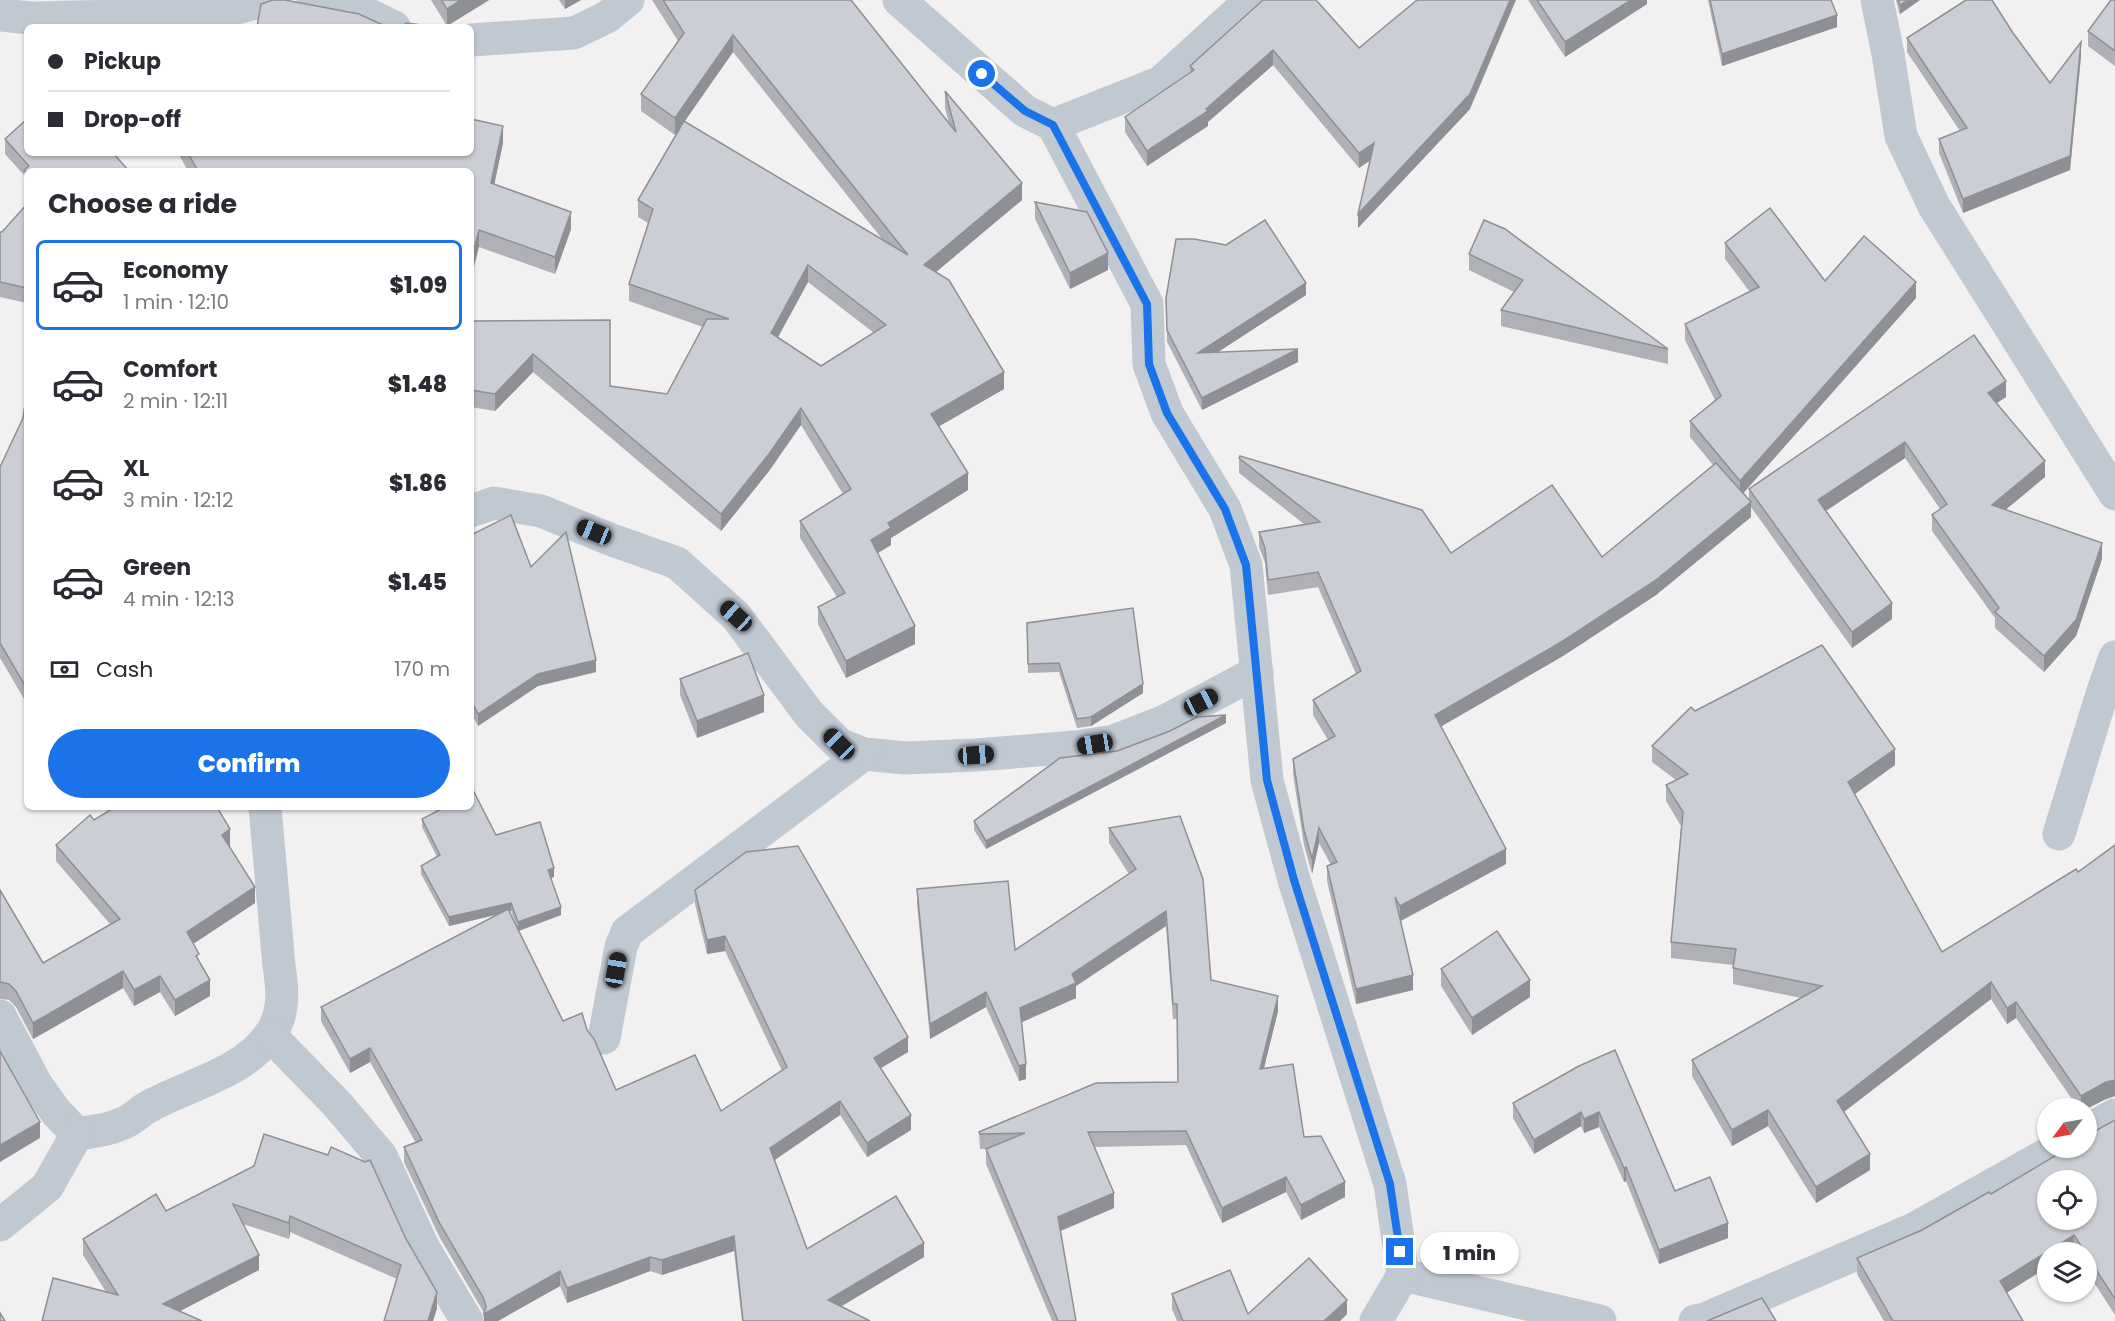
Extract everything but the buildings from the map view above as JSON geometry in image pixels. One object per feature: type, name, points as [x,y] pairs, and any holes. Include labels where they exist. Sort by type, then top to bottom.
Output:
[{"type":"street","points":[[0,15],[31,18],[212,14],[268,0]]},
{"type":"street","points":[[313,0],[355,8],[388,24]]},
{"type":"street","points":[[474,40],[574,33],[607,17],[628,0]]},
{"type":"street","points":[[899,0],[1025,111],[1053,125],[1147,304],[1149,364],[1167,413],[1225,509],[1246,565],[1267,780],[1294,880],[1390,1184],[1403,1275],[1376,1321]]},
{"type":"street","points":[[1053,125],[1161,81],[1251,0]]},
{"type":"street","points":[[1877,0],[1900,136],[1934,206],[2115,494]]},
{"type":"street","points":[[474,510],[494,503],[541,511],[677,563],[736,616],[809,714],[839,744],[864,754],[905,758],[976,755],[1075,747],[1114,741],[1163,722],[1257,672]]},
{"type":"street","points":[[2059,834],[2115,657]]},
{"type":"street","points":[[604,1038],[621,947],[627,932],[864,754]]},
{"type":"street","points":[[0,1225],[47,1187],[77,1134],[123,1124],[149,1107],[235,1066],[255,1053],[270,1035],[280,1013],[283,990],[266,810]]},
{"type":"street","points":[[0,1016],[36,1084],[56,1113],[77,1134]]},
{"type":"street","points":[[270,1035],[337,1104],[381,1156],[423,1247],[467,1321]]},
{"type":"street","points":[[2097,1125],[2115,1115]]},
{"type":"street","points":[[1695,1321],[1705,1319],[1914,1229],[2040,1158]]},
{"type":"street","points":[[1403,1275],[1600,1321]]},
{"type":"route","points":[[982,74],[1025,111],[1053,125],[1147,304],[1149,364],[1167,413],[1225,509],[1246,565],[1267,780],[1294,880],[1390,1184],[1400,1252]]}]
